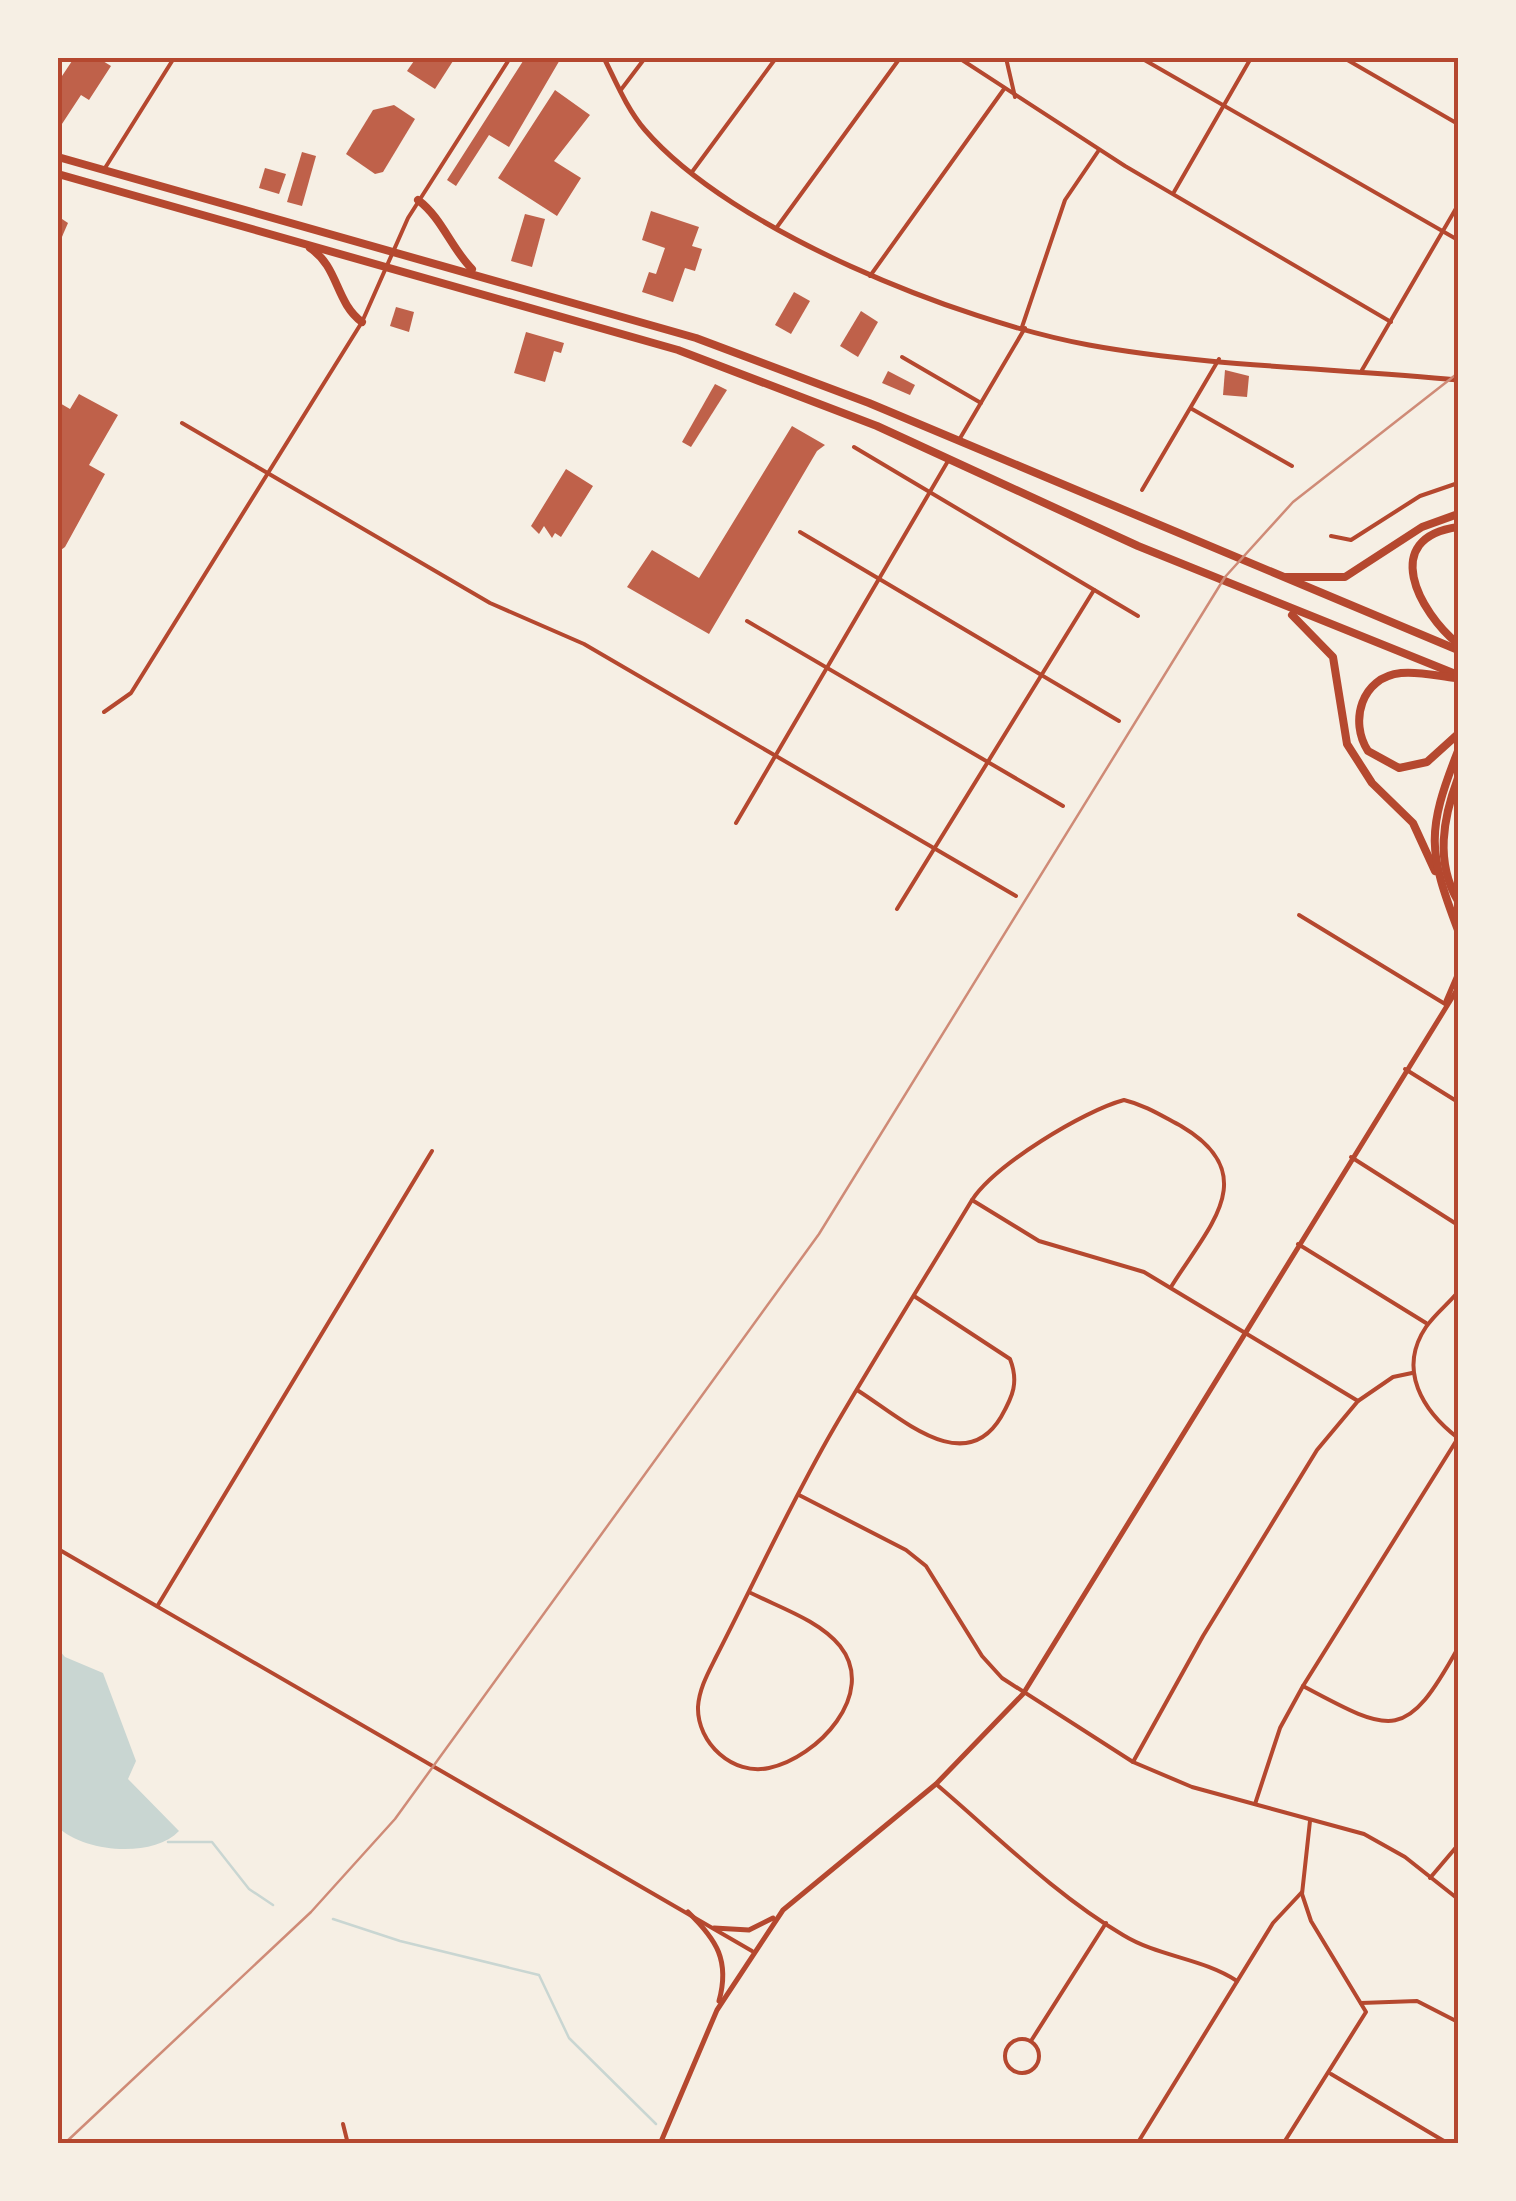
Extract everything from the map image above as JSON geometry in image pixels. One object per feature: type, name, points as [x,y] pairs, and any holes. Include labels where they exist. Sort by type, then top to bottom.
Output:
[{"type":"highway","points":[[58,157],[476,272],[696,338],[959,440],[1257,569],[1458,647]]},
{"type":"highway","points":[[58,174],[678,350],[950,457],[1198,572],[1458,677]]},
{"type":"highway","points":[[418,200],[432,211],[457,254],[476,272]]},
{"type":"highway","points":[[307,246],[331,266],[345,307],[362,322]]},
{"type":"highway","points":[[1277,577],[1345,577],[1422,527],[1458,514]]},
{"type":"highway","points":[[1458,526],[1430,538],[1418,552],[1412,573],[1419,601],[1458,647]]},
{"type":"highway","points":[[1285,609],[1320,638],[1333,657],[1347,744],[1372,783],[1413,823],[1458,930]]},
{"type":"highway","points":[[1458,677],[1406,673],[1383,678],[1364,698],[1358,725],[1368,751],[1399,768],[1427,762],[1458,734]]},
{"type":"highway","points":[[1436,871],[1436,815],[1458,752]]},
{"type":"highway","points":[[1458,778],[1445,820],[1446,873],[1458,900]]},
{"type":"highway","points":[[1446,873],[1458,886]]},
{"type":"street","points":[[104,170],[174,58]]},
{"type":"street","points":[[104,712],[131,692],[362,322],[418,200],[510,58]]},
{"type":"street","points":[[604,58],[642,127],[692,172],[777,227],[869,277],[1088,345],[1458,380]]},
{"type":"street","points":[[620,91],[645,58]]},
{"type":"street","points":[[692,172],[776,58]]},
{"type":"street","points":[[777,227],[900,58]]},
{"type":"street","points":[[959,58],[1099,150],[1390,322]]},
{"type":"street","points":[[1006,58],[1015,97]]},
{"type":"street","points":[[1140,58],[1458,240]]},
{"type":"street","points":[[1172,194],[1251,58]]},
{"type":"street","points":[[1344,58],[1458,124]]},
{"type":"street","points":[[869,277],[1004,90]]},
{"type":"street","points":[[959,440],[1024,328],[1065,200],[1099,150]]},
{"type":"street","points":[[1362,370],[1458,205]]},
{"type":"street","points":[[902,357],[981,403]]},
{"type":"street","points":[[1142,490],[1219,359]]},
{"type":"street","points":[[1191,408],[1292,466]]},
{"type":"street","points":[[182,422],[490,602],[584,644],[1016,896]]},
{"type":"street","points":[[854,447],[1138,616]]},
{"type":"street","points":[[736,823],[950,457]]},
{"type":"street","points":[[1331,536],[1351,540],[1420,496],[1458,484]]},
{"type":"street","points":[[800,532],[1119,721]]},
{"type":"street","points":[[898,908],[1094,590]]},
{"type":"street","points":[[747,622],[1063,806]]},
{"type":"street","points":[[1299,915],[1445,1004]]},
{"type":"street","points":[[1445,1004],[1458,972]]},
{"type":"street","points":[[714,1928],[758,1928],[783,1910],[936,1784],[1023,1694],[1458,988]]},
{"type":"street","points":[[1405,1069],[1458,1102]]},
{"type":"street","points":[[749,1592],[825,1631],[846,1655],[853,1682],[848,1706],[831,1728],[783,1764],[758,1770],[730,1761],[709,1744],[698,1706],[706,1678],[749,1592],[799,1496],[857,1390],[972,1200],[1002,1170],[1108,1104],[1124,1100],[1149,1108],[1213,1148],[1226,1186],[1222,1202],[1171,1287]]},
{"type":"street","points":[[158,1606],[432,1152]]},
{"type":"street","points":[[1351,1157],[1458,1225]]},
{"type":"street","points":[[972,1200],[1039,1241],[1132,1268],[1171,1287],[1358,1401]]},
{"type":"street","points":[[1298,1244],[1428,1324]]},
{"type":"street","points":[[1255,1805],[1280,1728],[1303,1686],[1458,1438],[1430,1413],[1412,1373],[1419,1339],[1458,1292]]},
{"type":"street","points":[[857,1390],[951,1445],[974,1444],[996,1425],[1015,1386],[1010,1359],[914,1296]]},
{"type":"street","points":[[1133,1762],[1317,1450],[1358,1401],[1393,1377],[1412,1373]]},
{"type":"street","points":[[799,1496],[906,1550],[926,1566],[982,1656],[1023,1694],[1133,1762],[1192,1787],[1364,1834],[1458,1899]]},
{"type":"street","points":[[58,1548],[752,1951]]},
{"type":"street","points":[[1303,1686],[1360,1716],[1385,1721],[1410,1716],[1428,1701],[1458,1648]]},
{"type":"street","points":[[936,1784],[1060,1890],[1106,1923],[1165,1955],[1214,1966],[1236,1981]]},
{"type":"street","points":[[1284,2144],[1366,2012],[1310,1921],[1302,1892],[1310,1822]]},
{"type":"street","points":[[1430,1878],[1458,1846]]},
{"type":"street","points":[[1137,2144],[1273,1922],[1302,1892]]},
{"type":"street","points":[[660,2144],[717,2010],[752,1951],[783,1910]]},
{"type":"street","points":[[688,1912],[712,1935],[723,1956],[725,1980],[717,2010]]},
{"type":"street","points":[[1030,2041],[1106,1923]]},
{"type":"street","points":[[1361,2003],[1418,2000],[1458,2022]]},
{"type":"street","points":[[1019,2039],[1030,2041],[1038,2049],[1038,2065],[1029,2072],[1013,2071],[1006,2062],[1006,2050],[1019,2039]]},
{"type":"street","points":[[1330,2074],[1449,2144]]},
{"type":"street","points":[[344,2124],[348,2144]]},
{"type":"shaded area","points":[[58,1649],[65,1657],[103,1673],[136,1761],[128,1779],[179,1831],[167,1840],[135,1849],[100,1847],[58,1827]]},
{"type":"building","points":[[74,58],[98,58],[111,66],[89,100],[81,95],[58,130],[58,82]]},
{"type":"building","points":[[416,58],[453,61],[435,89],[407,71]]},
{"type":"building","points":[[525,58],[561,58],[509,147],[489,135],[456,186],[447,180]]},
{"type":"building","points":[[555,90],[590,115],[554,161],[581,178],[557,216],[498,178]]},
{"type":"building","points":[[394,105],[415,119],[383,172],[375,174],[346,154],[373,110]]},
{"type":"building","points":[[302,152],[316,156],[302,206],[287,202]]},
{"type":"building","points":[[265,168],[286,174],[279,194],[259,188]]},
{"type":"building","points":[[651,211],[699,227],[692,246],[702,249],[695,271],[685,268],[673,302],[642,292],[649,272],[656,274],[665,248],[642,240]]},
{"type":"building","points":[[525,214],[545,219],[532,267],[511,261]]},
{"type":"building","points":[[58,219],[68,223],[58,246]]},
{"type":"building","points":[[794,292],[810,301],[791,334],[775,325]]},
{"type":"building","points":[[396,307],[414,312],[409,332],[390,326]]},
{"type":"building","points":[[861,311],[878,322],[858,357],[840,346]]},
{"type":"building","points":[[526,332],[564,343],[561,353],[554,351],[545,382],[514,373]]},
{"type":"building","points":[[1225,370],[1249,376],[1247,397],[1223,395]]},
{"type":"building","points":[[888,371],[915,385],[910,395],[882,383]]},
{"type":"building","points":[[715,384],[727,390],[691,447],[682,442]]},
{"type":"building","points":[[79,394],[118,415],[89,465],[105,474],[65,547],[58,552],[58,402],[70,409]]},
{"type":"building","points":[[792,426],[825,445],[817,451],[709,634],[627,587],[652,550],[699,578]]},
{"type":"building","points":[[566,469],[593,486],[561,537],[555,533],[552,538],[544,526],[539,534],[531,526]]},
{"type":"waterway","points":[[168,1842],[212,1842],[249,1889],[273,1905]]},
{"type":"waterway","points":[[333,1919],[400,1941],[539,1975],[569,2038],[656,2124]]},
{"type":"waterway","points":[[672,2140],[675,2144]]},
{"type":"railway","points":[[64,2144],[311,1912],[395,1819],[819,1234],[1225,577],[1293,502],[1458,373]]}]
